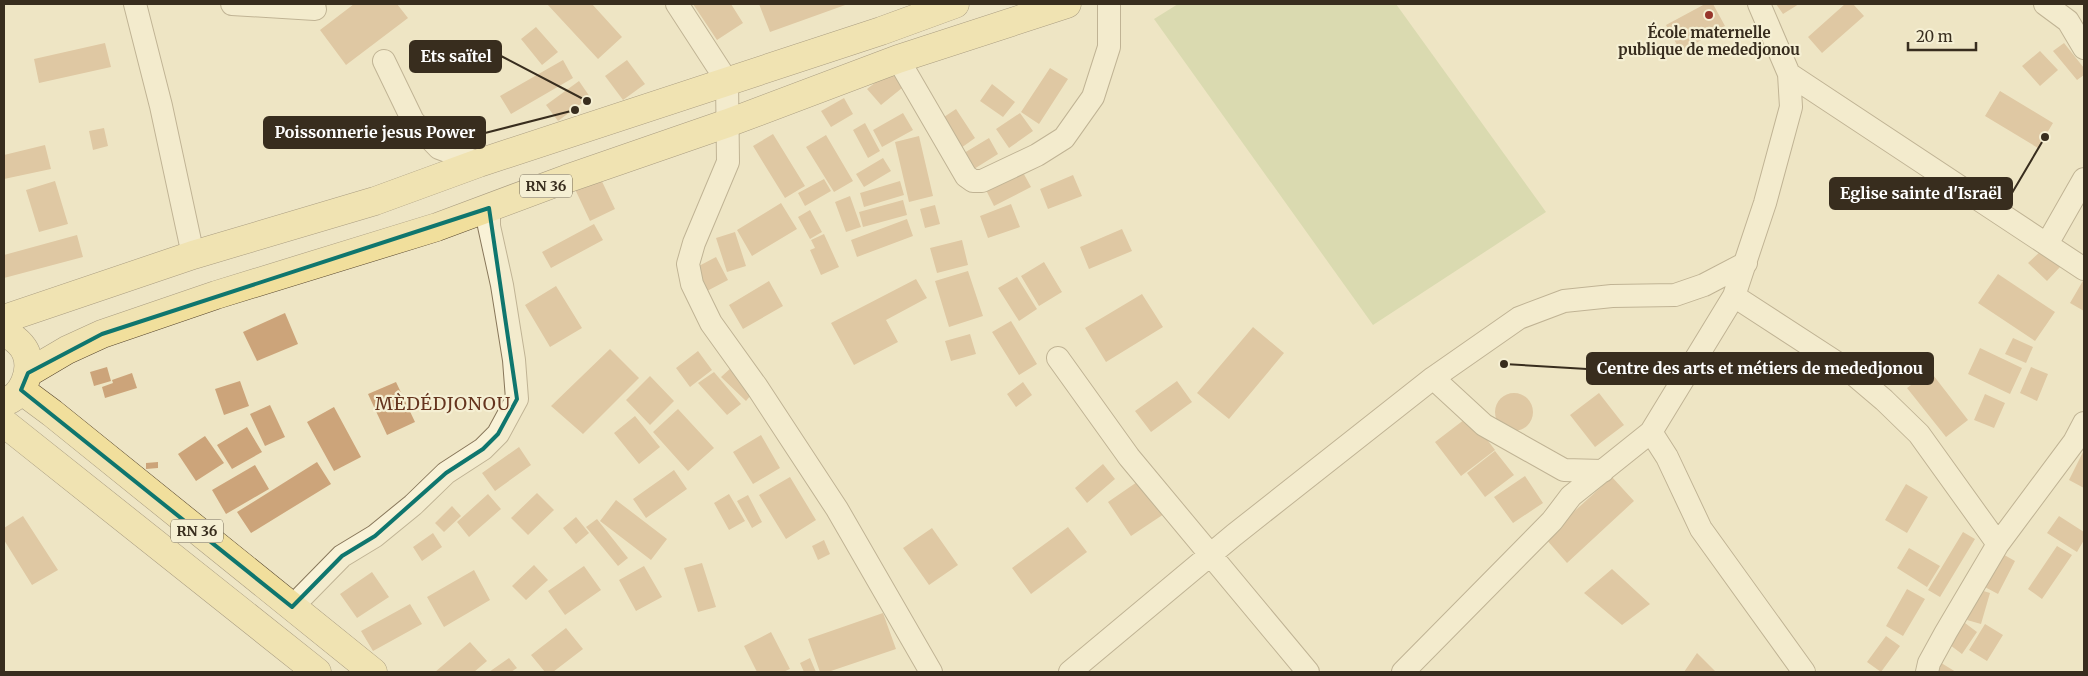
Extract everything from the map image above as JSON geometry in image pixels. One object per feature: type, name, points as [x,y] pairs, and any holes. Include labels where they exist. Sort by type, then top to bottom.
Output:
[{"type":"main road","points":[[4,319],[193,255],[375,201],[479,163],[881,31],[955,4]]},
{"type":"main road","name":"RN 36","points":[[373,672],[52,413],[18,388],[68,350],[102,334],[216,294],[437,227],[566,179],[728,123],[898,59],[1067,4]]},
{"type":"main road","points":[[4,332],[15,338],[26,354],[18,388]]},
{"type":"main road","name":"RN 36","points":[[4,423],[317,672]]},
{"type":"street","points":[[135,4],[161,106],[193,255]]},
{"type":"street","points":[[232,4],[281,6],[315,10]]},
{"type":"street","points":[[678,4],[727,81],[728,162],[694,244],[688,264],[692,284],[711,323],[758,387],[837,509],[931,672]]},
{"type":"street","points":[[898,59],[966,176],[973,181],[982,181],[1037,155],[1064,138],[1093,97],[1109,47],[1109,4]]},
{"type":"street","points":[[1403,672],[1552,521],[1571,496],[1651,432],[1734,296],[1765,203],[1791,107],[1789,74],[1759,4]]},
{"type":"street","points":[[2045,4],[2068,21],[2084,48]]},
{"type":"street","points":[[384,61],[413,121],[439,148],[479,163]]},
{"type":"street","points":[[1789,74],[2084,269]]},
{"type":"street","points":[[2047,244],[2084,179]]},
{"type":"street","points":[[292,607],[342,556],[375,536],[413,505],[446,473],[483,449],[498,434],[517,399],[514,360],[502,285],[489,226],[488,208]]},
{"type":"street","points":[[1070,672],[1234,535],[1434,378],[1518,318],[1564,301],[1612,296],[1674,295],[1704,285],[1746,263]]},
{"type":"street","points":[[1734,296],[1851,372],[1884,400],[1919,434],[1998,544]]},
{"type":"street","points":[[1058,358],[1129,457],[1308,672]]},
{"type":"street","points":[[1434,378],[1484,425],[1564,470],[1603,471]]},
{"type":"street","points":[[1927,672],[1929,663],[1946,632],[1998,544],[2074,442],[2084,424]]},
{"type":"street","points":[[1651,432],[1667,457],[1701,529],[1804,672]]},
{"type":"highlighted area","points":[[489,208],[517,399],[498,434],[483,449],[446,473],[375,536],[342,556],[292,607],[21,390],[28,373],[102,334]]},
{"type":"green space","points":[[1178,4],[1396,4],[1546,212],[1373,325],[1154,19]]},
{"type":"building","points":[[354,4],[397,4],[408,18],[346,65],[320,30]]},
{"type":"building","points":[[547,4],[592,4],[622,37],[598,59]]},
{"type":"building","points":[[693,4],[731,4],[743,23],[717,40]]},
{"type":"building","points":[[759,4],[848,4],[770,32]]},
{"type":"building","points":[[1705,4],[1713,4],[1725,26],[1681,52],[1666,25]]},
{"type":"building","points":[[1776,4],[1799,4],[1783,14]]},
{"type":"building","points":[[1845,4],[1853,4],[1864,16],[1822,53],[1808,37]]},
{"type":"building","points":[[536,27],[558,52],[542,65],[521,39]]},
{"type":"building","points":[[105,43],[111,67],[39,83],[34,59]]},
{"type":"building","points":[[2064,43],[2084,68],[2084,75],[2077,80],[2053,51]]},
{"type":"building","points":[[2040,51],[2058,70],[2040,86],[2022,66]]},
{"type":"building","points":[[563,60],[573,78],[511,114],[500,96]]},
{"type":"building","points":[[627,60],[645,84],[623,100],[605,76]]},
{"type":"building","points":[[894,68],[907,84],[881,105],[867,89]]},
{"type":"building","points":[[1050,68],[1068,79],[1039,124],[1021,112]]},
{"type":"building","points":[[579,81],[590,97],[558,121],[546,105]]},
{"type":"building","points":[[992,84],[1015,102],[1003,117],[980,101]]},
{"type":"building","points":[[2000,91],[2053,123],[2038,148],[1985,116]]},
{"type":"building","points":[[844,98],[853,114],[831,127],[821,111]]},
{"type":"building","points":[[956,109],[975,138],[961,148],[941,119]]},
{"type":"building","points":[[903,113],[913,130],[882,147],[873,130]]},
{"type":"building","points":[[1020,113],[1033,131],[1009,148],[996,129]]},
{"type":"building","points":[[865,123],[880,151],[868,158],[853,130]]},
{"type":"building","points":[[104,128],[108,146],[93,150],[89,131]]},
{"type":"building","points":[[773,134],[805,186],[785,198],[753,146]]},
{"type":"building","points":[[826,135],[853,181],[834,192],[806,147]]},
{"type":"building","points":[[919,136],[933,196],[909,202],[895,142]]},
{"type":"building","points":[[989,138],[998,154],[974,169],[964,153]]},
{"type":"building","points":[[45,145],[51,169],[4,179],[4,155]]},
{"type":"building","points":[[883,158],[891,171],[864,187],[856,174]]},
{"type":"building","points":[[1020,167],[1031,187],[994,206],[984,186]]},
{"type":"building","points":[[598,173],[615,209],[590,221],[573,185]]},
{"type":"building","points":[[1073,175],[1082,196],[1048,209],[1040,189]]},
{"type":"building","points":[[824,179],[831,191],[805,206],[798,193]]},
{"type":"building","points":[[55,181],[68,224],[39,232],[26,190]]},
{"type":"building","points":[[900,181],[904,195],[864,207],[860,193]]},
{"type":"building","points":[[850,196],[861,227],[846,232],[835,202]]},
{"type":"building","points":[[903,200],[907,215],[863,227],[859,212]]},
{"type":"building","points":[[781,203],[797,229],[752,256],[737,230]]},
{"type":"building","points":[[1011,204],[1020,227],[988,238],[980,216]]},
{"type":"building","points":[[935,205],[940,224],[925,228],[920,209]]},
{"type":"building","points":[[810,210],[822,232],[810,239],[798,217]]},
{"type":"building","points":[[907,219],[913,236],[857,257],[851,240]]},
{"type":"building","points":[[594,224],[603,240],[551,268],[542,252]]},
{"type":"building","points":[[1122,229],[1132,251],[1089,269],[1080,247]]},
{"type":"building","points":[[735,232],[746,266],[727,272],[716,238]]},
{"type":"building","points":[[824,234],[839,267],[821,275],[810,250],[815,248],[811,240]]},
{"type":"building","points":[[77,235],[83,257],[4,278],[4,255]]},
{"type":"building","points":[[962,240],[968,265],[937,273],[930,248]]},
{"type":"building","points":[[2042,250],[2060,267],[2047,281],[2028,263]]},
{"type":"building","points":[[716,257],[728,280],[707,291],[695,268]]},
{"type":"building","points":[[1044,262],[1062,292],[1039,306],[1021,276]]},
{"type":"building","points":[[968,271],[983,316],[949,327],[935,281]]},
{"type":"building","points":[[1998,274],[2055,312],[2035,341],[1978,303]]},
{"type":"building","points":[[1017,277],[1037,309],[1019,321],[998,288]]},
{"type":"building","points":[[916,279],[927,298],[886,320],[898,342],[854,365],[831,323]]},
{"type":"building","points":[[2084,279],[2084,311],[2070,303]]},
{"type":"building","points":[[769,281],[783,306],[743,329],[729,305]]},
{"type":"building","points":[[556,286],[582,328],[550,347],[525,305]]},
{"type":"building","points":[[1142,294],[1163,327],[1106,362],[1085,328]]},
{"type":"building","points":[[285,313],[298,344],[257,361],[243,332]]},
{"type":"building","points":[[1011,321],[1037,364],[1019,375],[992,332]]},
{"type":"building","points":[[1253,327],[1284,353],[1229,419],[1197,393]]},
{"type":"building","points":[[970,334],[976,354],[951,361],[945,341]]},
{"type":"building","points":[[2013,338],[2033,347],[2026,363],[2005,354]]},
{"type":"building","points":[[1980,348],[2022,368],[2010,394],[1968,374]]},
{"type":"building","points":[[610,349],[639,378],[583,434],[551,406]]},
{"type":"building","points":[[698,351],[712,370],[690,387],[676,368]]},
{"type":"building","points":[[733,366],[755,390],[746,401],[721,377]]},
{"type":"building","points":[[107,367],[111,381],[94,386],[90,372]]},
{"type":"building","points":[[2031,367],[2048,374],[2037,401],[2020,393]]},
{"type":"building","points":[[1930,371],[1968,420],[1946,437],[1907,388]]},
{"type":"building","points":[[714,372],[741,404],[727,415],[698,383]]},
{"type":"building","points":[[132,373],[137,388],[105,398],[102,387],[113,383],[112,380]]},
{"type":"building","points":[[650,376],[674,401],[650,425],[626,400]]},
{"type":"building","points":[[240,381],[249,406],[224,415],[215,389]]},
{"type":"building","points":[[1177,381],[1192,402],[1151,432],[1135,411]]},
{"type":"building","points":[[396,382],[415,422],[387,435],[368,394]]},
{"type":"building","points":[[1023,382],[1032,395],[1016,407],[1007,394]]},
{"type":"building","points":[[1514,393],[1528,398],[1533,412],[1528,426],[1514,431],[1500,426],[1495,412],[1500,398]]},
{"type":"building","points":[[1599,393],[1624,425],[1595,447],[1570,415]]},
{"type":"building","points":[[1985,394],[2005,403],[1994,428],[1974,420]]},
{"type":"building","points":[[270,405],[285,437],[265,446],[250,414]]},
{"type":"building","points":[[334,407],[361,457],[334,471],[307,422]]},
{"type":"building","points":[[678,409],[714,448],[688,471],[653,432]]},
{"type":"building","points":[[635,416],[660,447],[639,464],[614,433]]},
{"type":"building","points":[[1469,416],[1495,450],[1461,476],[1435,442]]},
{"type":"building","points":[[247,427],[262,452],[232,469],[217,445]]},
{"type":"building","points":[[761,435],[780,468],[753,484],[733,452]]},
{"type":"building","points":[[205,436],[224,463],[196,481],[178,454]]},
{"type":"building","points":[[519,447],[531,465],[495,491],[482,473]]},
{"type":"building","points":[[2084,450],[2084,488],[2069,480]]},
{"type":"building","points":[[1495,451],[1514,475],[1485,497],[1467,473]]},
{"type":"building","points":[[158,462],[158,468],[146,469],[146,463]]},
{"type":"building","points":[[317,462],[331,484],[251,533],[237,512]]},
{"type":"building","points":[[1103,464],[1115,479],[1087,503],[1075,488]]},
{"type":"building","points":[[255,465],[269,489],[226,514],[212,490]]},
{"type":"building","points":[[674,470],[687,489],[646,518],[633,499]]},
{"type":"building","points":[[1525,476],[1543,503],[1513,523],[1494,497]]},
{"type":"building","points":[[790,477],[816,520],[786,539],[759,495]]},
{"type":"building","points":[[1612,477],[1634,501],[1567,563],[1545,538]]},
{"type":"building","points":[[1140,480],[1164,514],[1131,536],[1108,502]]},
{"type":"building","points":[[1906,484],[1928,497],[1907,533],[1885,520]]},
{"type":"building","points":[[537,493],[554,510],[528,535],[511,518]]},
{"type":"building","points":[[488,494],[501,509],[469,537],[457,522]]},
{"type":"building","points":[[729,494],[745,521],[729,530],[714,503]]},
{"type":"building","points":[[748,495],[762,522],[752,528],[737,501]]},
{"type":"building","points":[[616,500],[667,539],[651,560],[600,521]]},
{"type":"building","points":[[452,506],[461,516],[444,532],[435,523]]},
{"type":"building","points":[[23,516],[58,570],[32,585],[4,540],[4,528]]},
{"type":"building","points":[[2059,516],[2084,532],[2084,540],[2077,552],[2047,533]]},
{"type":"building","points":[[576,517],[589,533],[576,544],[563,528]]},
{"type":"building","points":[[597,519],[628,558],[618,566],[586,527]]},
{"type":"building","points":[[1068,527],[1087,552],[1031,594],[1012,568]]},
{"type":"building","points":[[932,528],[958,565],[929,585],[903,548]]},
{"type":"building","points":[[1963,532],[1975,539],[1940,597],[1928,590]]},
{"type":"building","points":[[433,533],[442,547],[422,561],[413,547]]},
{"type":"building","points":[[824,540],[830,554],[818,560],[812,546]]},
{"type":"building","points":[[2057,546],[2072,555],[2042,599],[2028,589]]},
{"type":"building","points":[[1909,548],[1940,566],[1927,587],[1897,568]]},
{"type":"building","points":[[1999,552],[2015,561],[1998,594],[1981,585]]},
{"type":"building","points":[[702,563],[716,607],[698,612],[684,568]]},
{"type":"building","points":[[534,565],[548,580],[526,600],[512,586]]},
{"type":"building","points":[[584,566],[601,590],[565,615],[548,591]]},
{"type":"building","points":[[644,566],[662,597],[636,611],[619,580]]},
{"type":"building","points":[[1612,569],[1650,604],[1622,625],[1584,593]]},
{"type":"building","points":[[474,570],[490,600],[444,627],[427,597]]},
{"type":"building","points":[[372,572],[389,597],[357,618],[340,594]]},
{"type":"building","points":[[1907,589],[1925,599],[1903,636],[1886,626]]},
{"type":"building","points":[[1977,589],[1990,593],[1981,624],[1967,620]]},
{"type":"building","points":[[410,604],[422,624],[373,651],[361,631]]},
{"type":"building","points":[[883,613],[896,649],[828,672],[820,672],[808,639]]},
{"type":"building","points":[[1965,623],[1977,632],[1962,654],[1950,645]]},
{"type":"building","points":[[1985,624],[2003,635],[1987,661],[1969,650]]},
{"type":"building","points":[[566,628],[583,649],[553,672],[545,672],[531,655]]},
{"type":"building","points":[[771,632],[790,669],[783,672],[757,672],[744,646]]},
{"type":"building","points":[[1886,636],[1900,646],[1881,672],[1867,662]]},
{"type":"building","points":[[470,642],[487,661],[474,672],[435,672]]},
{"type":"building","points":[[1697,653],[1715,671],[1714,672],[1684,672]]},
{"type":"building","points":[[509,658],[517,668],[511,672],[489,672]]},
{"type":"building","points":[[810,658],[816,672],[804,672],[800,663]]},
{"type":"building","points":[[1938,661],[1956,672],[1930,672]]},
{"type":"place","name":"École maternelle publique de mededjonou","points":[[1709,15]]},
{"type":"place","name":"Ets saïtel","points":[[587,101]]},
{"type":"place","name":"Poissonnerie jesus Power","points":[[575,110]]},
{"type":"place","name":"Eglise sainte d'Israël","points":[[2045,137]]},
{"type":"place","name":"Centre des arts et métiers de mededjonou","points":[[1504,364]]},
{"type":"district","name":"MÈDÉDJONOU","points":[[443,403]]}]
